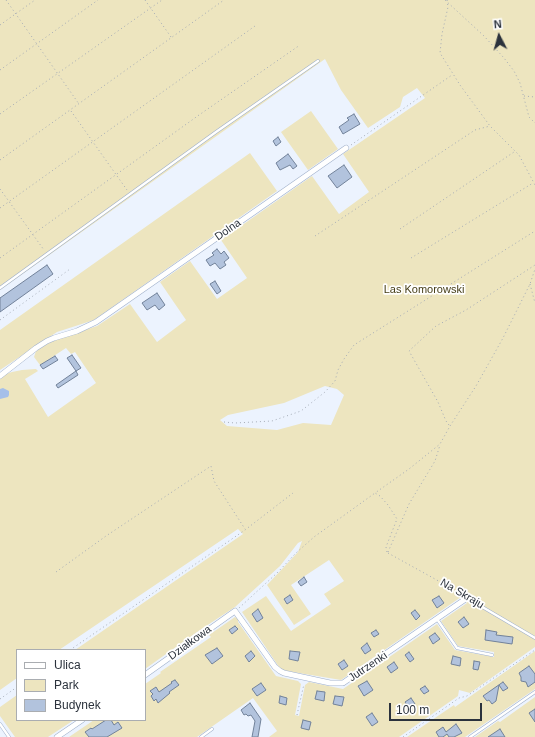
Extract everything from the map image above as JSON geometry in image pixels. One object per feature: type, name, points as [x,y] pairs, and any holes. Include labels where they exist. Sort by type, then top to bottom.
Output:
[{"type":"street","name":"Dolna","points":[[0,376],[46,341],[77,332],[96,322],[346,148]]},
{"type":"street","name":"Jutrzenki","points":[[235,611],[275,667],[284,673],[336,684],[346,682],[468,598]]},
{"type":"street","name":"Działkowa","points":[[146,674],[235,611]]},
{"type":"street","points":[[57,737],[81,721]]},
{"type":"lane","points":[[0,288],[129,194],[318,61]]},
{"type":"lane","name":"Na Skraju","points":[[468,598],[535,638]]},
{"type":"lane","points":[[437,619],[456,648],[492,655]]},
{"type":"lane","points":[[470,737],[535,692]]},
{"type":"lane","points":[[0,724],[9,737]]},
{"type":"lane","points":[[201,737],[212,729]]},
{"type":"path","points":[[6,0],[80,104]]},
{"type":"path","points":[[0,25],[35,0]]},
{"type":"path","points":[[0,70],[98,0]]},
{"type":"path","points":[[145,0],[171,38]]},
{"type":"path","points":[[0,114],[162,0]]},
{"type":"path","points":[[0,160],[224,0]]},
{"type":"path","points":[[411,258],[534,184],[519,155],[490,126],[440,53],[448,7],[446,1]]},
{"type":"path","points":[[446,1],[484,36],[504,58],[520,83],[529,117],[535,124]]},
{"type":"path","points":[[0,208],[255,26]]},
{"type":"path","points":[[0,258],[300,45]]},
{"type":"path","points":[[346,148],[453,74]]},
{"type":"path","points":[[524,96],[535,97]]},
{"type":"path","points":[[70,110],[129,194]]},
{"type":"path","points":[[315,236],[475,130],[490,126]]},
{"type":"path","points":[[400,230],[515,151]]},
{"type":"path","points":[[0,189],[47,254]]},
{"type":"path","points":[[224,422],[235,423],[272,421],[301,411],[325,392],[334,381],[344,359],[354,345],[535,231]]},
{"type":"path","points":[[450,426],[409,351],[436,326],[466,310],[535,265]]},
{"type":"path","points":[[0,320],[70,269]]},
{"type":"path","points":[[387,552],[409,504],[434,461],[440,444],[492,359],[530,284],[535,270]]},
{"type":"path","points":[[530,284],[535,303]]},
{"type":"path","points":[[235,611],[314,537],[409,470],[440,444]]},
{"type":"path","points":[[56,572],[106,536],[211,466],[214,481],[245,530]]},
{"type":"path","points":[[71,649],[245,530],[293,493]]},
{"type":"path","points":[[375,493],[388,505],[397,519],[386,547],[387,552]]},
{"type":"path","name":"Na Skraju","points":[[387,552],[468,598]]},
{"type":"path","points":[[403,737],[459,698],[467,696],[535,650]]},
{"type":"path","points":[[298,715],[305,677]]},
{"type":"path","points":[[0,698],[16,688]]},
{"type":"green space","name":"Las Komorowski","points":[[0,0],[535,0],[535,647],[470,693],[459,690],[458,696],[399,737],[269,737],[277,731],[253,698],[197,737],[69,737],[93,721],[146,721],[146,683],[211,637],[209,635],[235,617],[238,619],[238,622],[276,676],[298,681],[301,684],[295,715],[299,716],[305,685],[309,682],[343,689],[437,624],[455,650],[494,657],[494,652],[458,646],[441,621],[467,603],[461,597],[341,680],[281,670],[242,612],[266,596],[291,631],[331,604],[324,594],[344,581],[329,560],[291,585],[311,614],[294,625],[267,585],[298,552],[302,541],[298,543],[280,566],[235,607],[146,668],[146,649],[76,649],[243,534],[238,529],[60,649],[16,649],[16,679],[0,690],[0,379],[6,374],[12,372],[36,369],[38,371],[25,379],[48,417],[96,383],[75,352],[71,354],[66,348],[40,365],[34,357],[36,351],[52,341],[97,326],[130,304],[157,342],[186,320],[160,282],[190,261],[217,299],[247,278],[221,240],[312,176],[339,214],[369,192],[343,154],[425,98],[417,88],[403,97],[400,107],[368,128],[341,90],[325,59],[0,290]],"holes":[[[325,386],[337,389],[344,395],[331,425],[303,423],[277,430],[227,426],[220,420],[228,415],[284,403]],[[290,651],[299,652],[298,661],[289,659]]]},
{"type":"green space","points":[[311,111],[338,149],[308,170],[281,132]]},
{"type":"green space","points":[[250,153],[277,191],[94,320],[57,332],[0,370],[0,330]]},
{"type":"green space","points":[[535,651],[535,689],[465,737],[407,737],[454,705],[455,707]]},
{"type":"green space","points":[[16,696],[16,721],[72,721],[48,737],[15,737],[0,716],[0,707]]},
{"type":"green space","points":[[535,697],[535,737],[475,737],[498,721],[500,722]]},
{"type":"water","points":[[3,388],[9,391],[9,395],[8,397],[0,399],[0,389]]},
{"type":"building","points":[[354,114],[360,124],[343,134],[339,127],[349,120],[347,118]]},
{"type":"building","points":[[278,137],[281,142],[276,146],[273,141]]},
{"type":"building","points":[[288,154],[297,166],[293,169],[290,165],[280,170],[276,163]]},
{"type":"building","points":[[344,165],[352,177],[337,188],[328,176]]},
{"type":"building","points":[[217,249],[221,254],[224,251],[229,258],[224,262],[226,265],[220,269],[215,263],[210,266],[206,260],[214,255],[212,253]]},
{"type":"building","points":[[47,265],[53,274],[0,312],[0,298]]},
{"type":"building","points":[[215,281],[221,291],[217,294],[210,284]]},
{"type":"building","points":[[157,293],[165,305],[159,310],[155,305],[147,310],[142,303]]},
{"type":"building","points":[[72,355],[81,368],[76,371],[67,358]]},
{"type":"building","points":[[55,356],[58,360],[43,369],[40,365]]},
{"type":"building","points":[[76,371],[78,375],[58,388],[56,385]]},
{"type":"building","points":[[304,577],[307,582],[301,586],[298,582]]},
{"type":"building","points":[[290,595],[293,600],[287,604],[284,599]]},
{"type":"building","points":[[439,596],[444,603],[437,608],[432,600]]},
{"type":"building","points":[[258,609],[263,618],[257,622],[252,614]]},
{"type":"building","points":[[415,610],[420,616],[416,620],[411,613]]},
{"type":"building","points":[[464,617],[469,624],[463,628],[458,622]]},
{"type":"building","points":[[235,626],[238,629],[232,634],[229,630]]},
{"type":"building","points":[[376,630],[379,634],[374,637],[371,633]]},
{"type":"building","points":[[486,630],[497,632],[496,635],[513,637],[512,644],[485,640]]},
{"type":"building","points":[[435,633],[440,639],[433,644],[429,637]]},
{"type":"building","points":[[367,643],[371,650],[365,654],[361,648]]},
{"type":"building","points":[[217,648],[223,656],[212,664],[205,655]]},
{"type":"building","points":[[251,651],[255,656],[249,662],[245,656]]},
{"type":"building","points":[[290,651],[300,652],[298,661],[289,659]]},
{"type":"building","points":[[409,652],[414,659],[410,662],[405,655]]},
{"type":"building","points":[[453,656],[461,658],[460,666],[451,664]]},
{"type":"building","points":[[344,660],[348,666],[342,670],[338,664]]},
{"type":"building","points":[[474,661],[480,662],[478,670],[473,669]]},
{"type":"building","points":[[394,662],[398,668],[391,673],[387,667]]},
{"type":"building","points":[[529,666],[535,674],[535,682],[528,687],[526,682],[521,681],[519,673]]},
{"type":"building","points":[[175,680],[179,685],[158,703],[156,699],[154,701],[151,696],[153,694],[150,691],[156,687],[159,692]]},
{"type":"building","points":[[367,681],[373,690],[364,696],[358,686]]},
{"type":"building","points":[[503,682],[508,688],[503,691],[499,685],[496,701],[492,704],[489,700],[487,701],[483,696]]},
{"type":"building","points":[[261,683],[266,690],[257,696],[252,689]]},
{"type":"building","points":[[425,686],[429,691],[424,694],[420,689]]},
{"type":"building","points":[[317,691],[325,692],[324,701],[315,699]]},
{"type":"building","points":[[280,696],[287,698],[286,705],[279,703]]},
{"type":"building","points":[[335,696],[344,697],[342,706],[333,704]]},
{"type":"building","points":[[411,698],[415,704],[409,708],[405,702]]},
{"type":"building","points":[[250,703],[261,719],[258,737],[252,737],[255,721],[251,715],[244,715],[241,710]]},
{"type":"building","points":[[535,709],[535,722],[529,713]]},
{"type":"building","points":[[372,713],[378,722],[372,726],[366,717]]},
{"type":"building","points":[[303,720],[311,722],[309,730],[301,728]]},
{"type":"building","points":[[104,721],[112,721],[114,725],[118,722],[122,728],[107,737],[89,737],[85,732],[91,728],[92,729]]},
{"type":"building","points":[[456,724],[462,733],[454,737],[449,737],[447,734],[443,737],[439,737],[436,732],[443,727],[446,732]]},
{"type":"building","points":[[500,729],[505,737],[488,737]]}]
